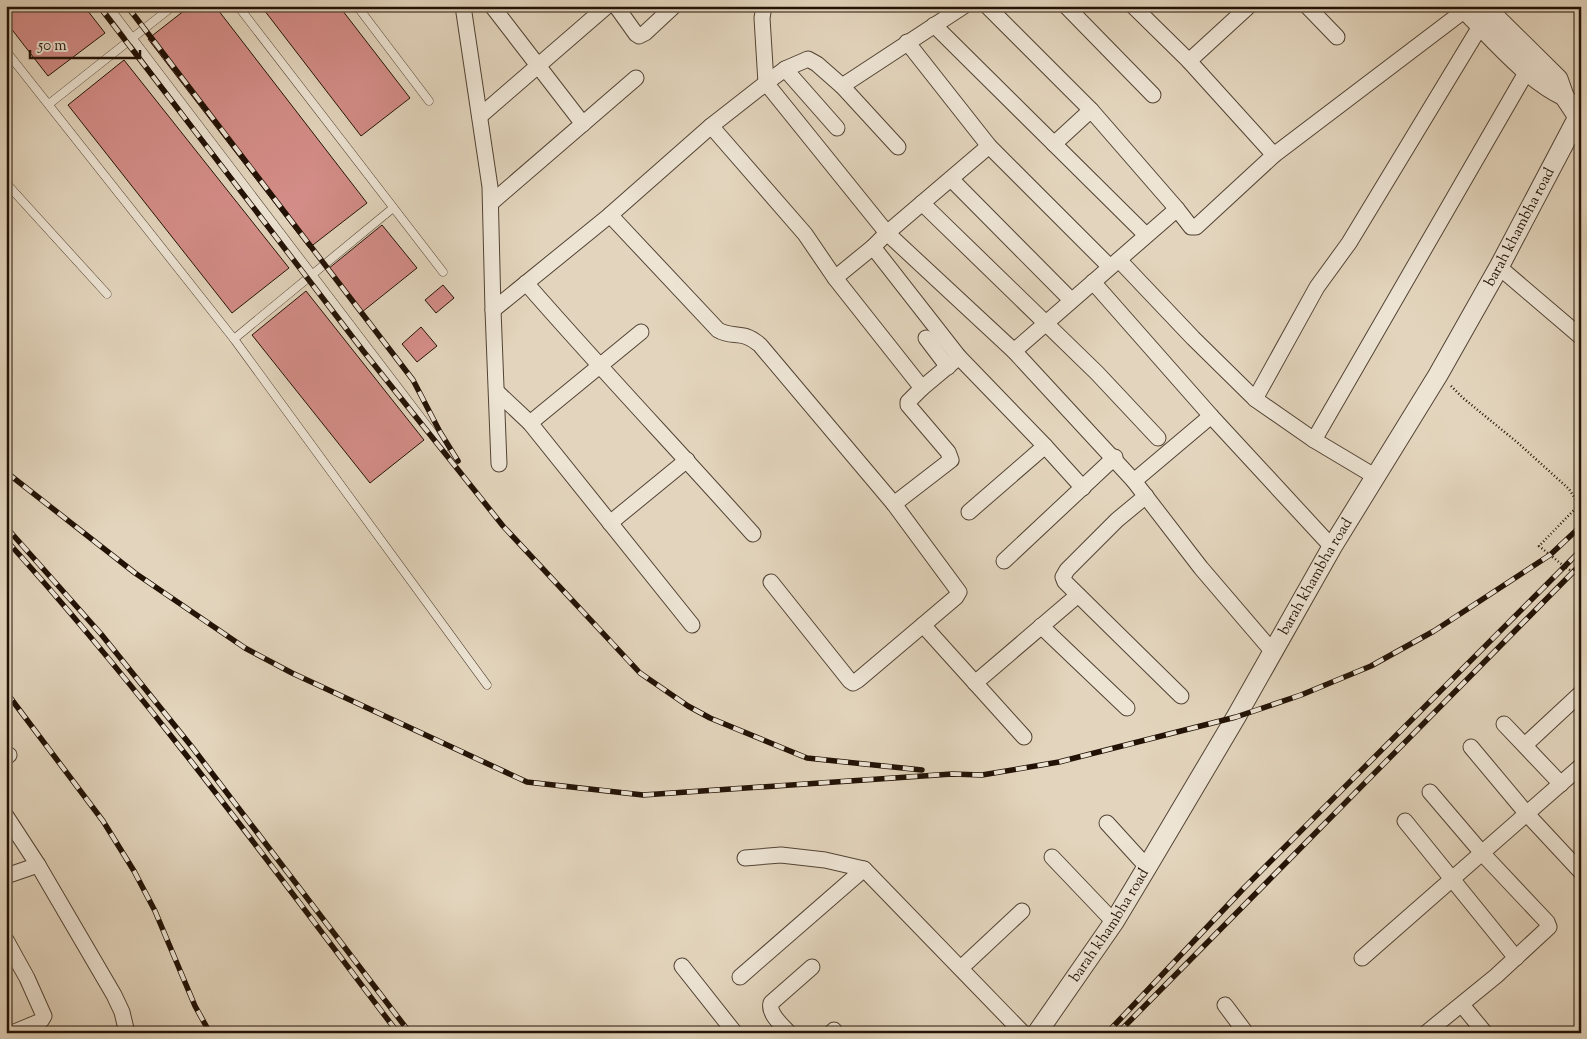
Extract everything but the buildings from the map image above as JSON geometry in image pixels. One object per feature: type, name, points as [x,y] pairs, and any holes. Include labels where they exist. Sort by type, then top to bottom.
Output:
[{"type":"street","points":[[463,6],[490,187],[500,464]]},
{"type":"street","points":[[492,6],[583,124]]},
{"type":"street","points":[[480,116],[607,6]]},
{"type":"street","points":[[616,6],[636,34],[641,36],[674,6]]},
{"type":"street","points":[[764,6],[762,18],[766,83],[887,233],[1014,351],[1115,458],[1201,568],[1273,652]]},
{"type":"street","points":[[842,86],[906,42],[964,6]]},
{"type":"street","points":[[987,6],[1091,110],[1191,227],[1196,227],[1274,155],[1463,8],[1527,71],[1549,89],[1564,96]]},
{"type":"street","points":[[1066,6],[1153,95]]},
{"type":"street","points":[[1133,6],[1189,61],[1274,155]]},
{"type":"street","points":[[1189,61],[1249,6]]},
{"type":"street","points":[[1307,6],[1337,37]]},
{"type":"street","points":[[1484,6],[1558,79],[1564,96],[1579,115]]},
{"type":"street","points":[[934,25],[1146,235]]},
{"type":"street","points":[[1255,399],[1317,287],[1349,243],[1481,25]]},
{"type":"street","points":[[906,42],[989,146],[1255,399],[1314,440],[1376,477]]},
{"type":"street","points":[[493,310],[610,215],[711,126],[766,83],[804,60],[812,60],[842,86],[898,147]]},
{"type":"street","points":[[786,70],[837,128]]},
{"type":"street","points":[[1314,440],[1527,71]]},
{"type":"street","points":[[491,203],[636,78]]},
{"type":"street","points":[[1054,144],[1091,110]]},
{"type":"street","name":"barah khambha road","points":[[1037,1033],[1114,922],[1148,867],[1332,547],[1438,375],[1499,267],[1579,115]]},
{"type":"street","points":[[711,126],[804,234],[835,278],[922,388]]},
{"type":"street","points":[[835,278],[989,146]]},
{"type":"street","points":[[951,179],[1071,300]]},
{"type":"street","points":[[922,203],[1097,373],[1158,438]]},
{"type":"street","points":[[1014,351],[1176,209]]},
{"type":"street","points":[[610,215],[718,330],[748,336],[760,345],[894,504],[959,592],[956,597],[853,683],[847,679],[771,582]]},
{"type":"street","points":[[872,247],[953,362]]},
{"type":"street","points":[[1499,267],[1581,337]]},
{"type":"street","points":[[1093,282],[1211,416],[1332,547]]},
{"type":"street","points":[[526,283],[599,367],[754,534]]},
{"type":"street","points":[[530,423],[641,332]]},
{"type":"street","points":[[926,338],[1046,446],[1083,488]]},
{"type":"street","points":[[894,504],[951,460],[948,452],[908,405],[910,400],[922,388],[953,362]]},
{"type":"street","points":[[497,392],[530,423],[692,625]]},
{"type":"street","points":[[1134,481],[1211,416]]},
{"type":"street","points":[[969,512],[1046,446]]},
{"type":"street","points":[[1004,561],[1115,458]]},
{"type":"street","points":[[610,523],[687,460]]},
{"type":"street","points":[[1146,496],[1117,520],[1064,573],[1065,582],[1181,696]]},
{"type":"street","points":[[975,683],[1078,595]]},
{"type":"street","points":[[922,624],[1024,737]]},
{"type":"street","points":[[1041,626],[1127,708]]},
{"type":"street","points":[[1525,746],[1581,693]]},
{"type":"street","points":[[1362,958],[1527,814],[1573,778],[1525,746],[1504,724]]},
{"type":"street","points":[[1471,747],[1527,814],[1581,872]]},
{"type":"street","points":[[1426,1033],[1462,1005],[1549,927],[1547,922],[1482,853],[1430,792]]},
{"type":"street","points":[[6,816],[38,865],[114,995],[122,1012],[127,1033]]},
{"type":"street","points":[[1405,821],[1516,958]]},
{"type":"street","points":[[1107,823],[1148,867]]},
{"type":"street","points":[[745,858],[781,855],[825,860],[864,869],[1024,1033]]},
{"type":"street","points":[[1052,857],[1114,922]]},
{"type":"street","points":[[6,876],[38,865]]},
{"type":"street","points":[[740,977],[864,869]]},
{"type":"street","points":[[962,968],[1022,911]]},
{"type":"street","points":[[6,940],[28,978],[44,1016],[41,1021],[12,1033]]},
{"type":"street","points":[[682,966],[735,1033]]},
{"type":"street","points":[[789,1033],[771,1012],[771,1003],[812,966]]},
{"type":"street","points":[[1462,1005],[1485,1033]]},
{"type":"street","points":[[1225,1006],[1246,1033]]},
{"type":"lane","points":[[108,6],[444,448]]},
{"type":"lane","points":[[49,104],[173,6]]},
{"type":"lane","points":[[238,6],[443,272]]},
{"type":"lane","points":[[357,6],[429,101]]},
{"type":"lane","points":[[6,51],[234,339],[487,685]]},
{"type":"lane","points":[[6,183],[107,294]]},
{"type":"lane","points":[[234,339],[393,208]]},
{"type":"path","points":[[1438,375],[1569,489],[1576,500],[1577,507],[1539,546],[1581,577]]},
{"type":"railway","points":[[99,6],[364,352],[503,526],[640,673],[688,706],[710,718],[807,758],[922,770]]},
{"type":"railway","points":[[127,6],[413,380],[440,432],[458,461]]},
{"type":"railway","points":[[6,472],[135,573],[245,648],[292,673],[527,782],[643,795],[952,774],[982,775],[1059,762],[1236,717],[1301,695],[1371,666],[1434,631],[1550,555],[1581,526]]},
{"type":"railway","points":[[6,527],[101,634],[192,747],[410,1033]]},
{"type":"railway","points":[[6,540],[159,720],[398,1033]]},
{"type":"railway","points":[[1107,1033],[1244,888],[1581,550]]},
{"type":"railway","points":[[1118,1033],[1581,564]]},
{"type":"railway","points":[[6,692],[103,821],[134,871],[155,911],[195,1006],[210,1033]]}]
